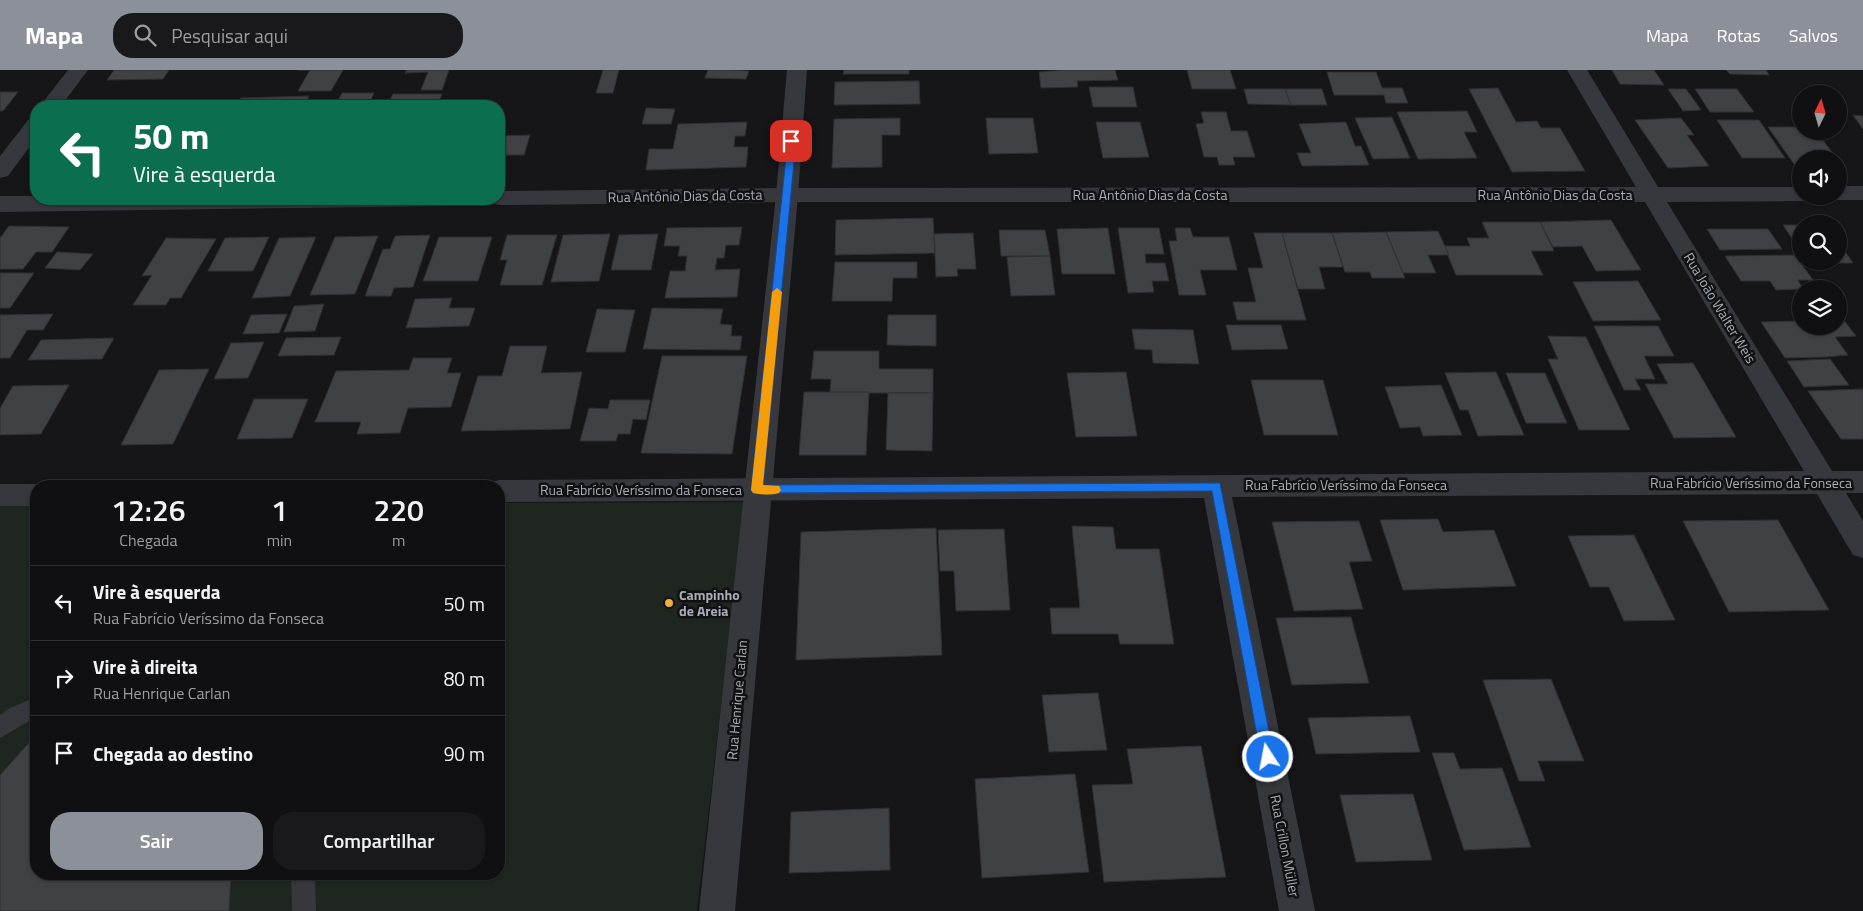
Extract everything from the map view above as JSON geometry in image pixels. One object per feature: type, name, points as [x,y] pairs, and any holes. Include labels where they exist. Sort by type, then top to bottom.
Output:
[{"type":"street","points":[[55,100],[78,70]]},
{"type":"street","name":"Rua Henrique Carlan","points":[[717,911],[787,195],[797,70]]},
{"type":"street","name":"Rua João Walter Weis","points":[[1577,70],[1863,546]]},
{"type":"street","points":[[0,171],[30,132]]},
{"type":"street","points":[[1847,193],[1863,193]]},
{"type":"street","name":"Rua Antônio Dias da Costa","points":[[505,198],[787,195],[1792,194]]},
{"type":"street","points":[[0,204],[30,204]]},
{"type":"street","name":"Rua Fabrício Veríssimo da Fonseca","points":[[505,492],[1863,482]]},
{"type":"street","name":"Rua Crillon Müller","points":[[1216,486],[1297,911]]},
{"type":"street","points":[[0,495],[30,495]]},
{"type":"lane","points":[[0,728],[18,715],[30,710]]},
{"type":"lane","points":[[303,880],[304,911]]},
{"type":"shaded area","points":[[745,502],[697,911],[0,911],[0,504],[30,504],[30,880],[505,880],[505,503]]},
{"type":"building","points":[[114,70],[169,70],[163,79],[107,80]]},
{"type":"building","points":[[310,70],[343,70],[331,91],[298,91]]},
{"type":"building","points":[[407,70],[449,70],[442,90],[421,90],[428,72],[405,73]]},
{"type":"building","points":[[603,70],[619,70],[613,93],[596,93]]},
{"type":"building","points":[[708,70],[749,71],[746,79],[705,78]]},
{"type":"building","points":[[844,70],[909,70],[909,74],[843,74]]},
{"type":"building","points":[[1115,70],[1118,80],[1077,81],[1078,87],[1041,88],[1039,72]]},
{"type":"building","points":[[1187,70],[1230,70],[1236,89],[1192,89]]},
{"type":"building","points":[[1612,70],[1654,70],[1664,85],[1620,84]]},
{"type":"building","points":[[1726,70],[1766,70],[1769,75],[1730,74]]},
{"type":"building","points":[[1327,72],[1376,72],[1382,88],[1402,88],[1408,103],[1386,103],[1384,95],[1334,95]]},
{"type":"building","points":[[919,81],[920,104],[834,105],[835,82]]},
{"type":"building","points":[[1089,87],[1133,87],[1137,107],[1093,107]]},
{"type":"building","points":[[1498,88],[1516,122],[1537,121],[1541,128],[1560,128],[1585,171],[1512,172],[1469,89]]},
{"type":"building","points":[[1244,89],[1285,89],[1291,105],[1248,104]]},
{"type":"building","points":[[1285,89],[1322,89],[1327,105],[1291,105]]},
{"type":"building","points":[[1668,89],[1686,89],[1701,110],[1683,111]]},
{"type":"building","points":[[1695,89],[1737,89],[1754,112],[1710,112]]},
{"type":"building","points":[[0,92],[18,92],[3,111],[0,111]]},
{"type":"building","points":[[342,93],[374,93],[371,100],[338,100]]},
{"type":"building","points":[[393,94],[442,94],[440,100],[390,100]]},
{"type":"building","points":[[309,96],[307,100],[240,100],[241,98]]},
{"type":"building","points":[[646,108],[675,109],[671,124],[642,124]]},
{"type":"building","points":[[1467,111],[1477,132],[1464,132],[1477,158],[1418,159],[1397,112]]},
{"type":"building","points":[[1201,112],[1226,112],[1231,131],[1247,131],[1255,157],[1233,157],[1235,165],[1219,165],[1217,157],[1204,157],[1196,124],[1204,123]]},
{"type":"building","points":[[1853,115],[1863,116],[1863,129]]},
{"type":"building","points":[[1392,117],[1410,158],[1373,159],[1355,118]]},
{"type":"building","points":[[900,118],[900,135],[882,135],[882,167],[832,168],[834,119]]},
{"type":"building","points":[[986,118],[1033,118],[1038,153],[989,154]]},
{"type":"building","points":[[1681,118],[1694,135],[1687,135],[1709,166],[1668,168],[1635,120]]},
{"type":"building","points":[[1717,120],[1759,120],[1785,158],[1742,158]]},
{"type":"building","points":[[747,122],[745,136],[735,136],[734,147],[748,147],[746,167],[646,170],[649,149],[673,149],[678,124]]},
{"type":"building","points":[[1096,122],[1140,122],[1149,157],[1103,158]]},
{"type":"building","points":[[1346,122],[1355,146],[1361,146],[1369,165],[1302,166],[1297,153],[1311,153],[1299,124]]},
{"type":"building","points":[[1768,127],[1792,127],[1792,140],[1823,140],[1830,150],[1792,150],[1792,161]]},
{"type":"building","points":[[530,135],[524,155],[506,155],[505,158],[505,136]]},
{"type":"building","points":[[933,218],[935,253],[835,255],[836,220]]},
{"type":"building","points":[[1611,220],[1641,270],[1596,271],[1582,246],[1553,247],[1540,222]]},
{"type":"building","points":[[1482,222],[1540,222],[1554,251],[1531,251],[1543,275],[1456,275],[1444,246],[1470,246],[1467,238],[1489,238]]},
{"type":"building","points":[[1783,225],[1792,225],[1792,238]]},
{"type":"building","points":[[9,226],[69,227],[52,252],[36,252],[23,269],[0,269],[0,238]]},
{"type":"building","points":[[742,227],[739,245],[726,245],[724,258],[717,258],[715,270],[740,269],[737,297],[665,298],[670,271],[685,271],[687,256],[678,256],[680,246],[664,246],[667,228]]},
{"type":"building","points":[[1108,228],[1115,274],[1062,274],[1057,229]]},
{"type":"building","points":[[1118,228],[1159,228],[1164,254],[1145,254],[1146,263],[1165,263],[1169,281],[1152,281],[1154,292],[1128,293]]},
{"type":"building","points":[[1175,228],[1190,228],[1193,237],[1229,237],[1237,270],[1200,270],[1206,295],[1179,295],[1169,241],[1177,241]]},
{"type":"building","points":[[1707,229],[1768,229],[1782,249],[1720,250]]},
{"type":"building","points":[[999,230],[1045,230],[1050,256],[1001,256]]},
{"type":"building","points":[[1438,231],[1449,255],[1428,255],[1436,273],[1403,273],[1386,232]]},
{"type":"building","points":[[1386,232],[1405,278],[1372,278],[1370,272],[1345,272],[1332,233]]},
{"type":"building","points":[[973,233],[976,269],[957,269],[958,276],[936,277],[934,234]]},
{"type":"building","points":[[1254,233],[1282,233],[1306,320],[1237,320],[1233,302],[1256,302],[1248,268],[1263,268]]},
{"type":"building","points":[[1282,233],[1332,233],[1343,267],[1319,267],[1325,289],[1298,289]]},
{"type":"building","points":[[610,234],[599,281],[551,282],[563,235]]},
{"type":"building","points":[[658,234],[651,270],[611,270],[619,235]]},
{"type":"building","points":[[430,235],[413,287],[394,288],[391,296],[365,296],[383,249],[390,249],[395,236]]},
{"type":"building","points":[[507,235],[557,235],[542,285],[500,285],[507,260],[500,260]]},
{"type":"building","points":[[378,236],[355,294],[310,295],[335,237]]},
{"type":"building","points":[[269,237],[253,271],[208,271],[225,238]]},
{"type":"building","points":[[316,237],[290,296],[252,298],[279,238]]},
{"type":"building","points":[[439,237],[492,237],[478,281],[423,281]]},
{"type":"building","points":[[166,238],[216,239],[181,298],[170,298],[166,305],[133,305],[152,275],[142,276]]},
{"type":"building","points":[[57,252],[93,254],[80,270],[45,268]]},
{"type":"building","points":[[1847,254],[1853,263],[1847,263]]},
{"type":"building","points":[[1792,255],[1792,270],[1806,270],[1813,280],[1792,280],[1792,289],[1776,290],[1770,281],[1741,281],[1725,256]]},
{"type":"building","points":[[1050,256],[1055,295],[1011,296],[1007,257]]},
{"type":"building","points":[[835,262],[917,262],[917,278],[893,278],[892,301],[832,301]]},
{"type":"building","points":[[0,273],[34,273],[10,308],[0,308]]},
{"type":"building","points":[[1638,281],[1661,320],[1593,321],[1573,282]]},
{"type":"building","points":[[452,298],[449,308],[475,308],[469,326],[406,328],[415,299]]},
{"type":"building","points":[[324,304],[315,331],[284,332],[294,306]]},
{"type":"building","points":[[652,308],[723,309],[720,324],[732,325],[731,336],[742,336],[740,350],[643,349]]},
{"type":"building","points":[[597,309],[635,310],[625,352],[586,352]]},
{"type":"building","points":[[53,314],[43,330],[27,330],[10,358],[0,358],[0,315]]},
{"type":"building","points":[[287,314],[279,333],[243,334],[251,315]]},
{"type":"building","points":[[888,315],[936,315],[936,346],[887,345]]},
{"type":"building","points":[[1792,321],[1792,335],[1847,335],[1847,324],[1856,336],[1835,337],[1848,355],[1785,358],[1761,322]]},
{"type":"building","points":[[1226,325],[1281,325],[1288,349],[1232,350]]},
{"type":"building","points":[[1594,326],[1658,326],[1674,356],[1644,356],[1655,379],[1635,379],[1641,390],[1624,390]]},
{"type":"building","points":[[1132,329],[1193,330],[1199,364],[1153,363],[1152,350],[1135,349]]},
{"type":"building","points":[[1548,336],[1586,337],[1630,430],[1579,430],[1548,359],[1558,359]]},
{"type":"building","points":[[341,337],[334,355],[278,356],[286,338]]},
{"type":"building","points":[[114,338],[102,359],[28,360],[41,340]]},
{"type":"building","points":[[264,342],[248,378],[214,379],[231,343]]},
{"type":"building","points":[[510,346],[547,346],[541,373],[582,372],[570,429],[461,431],[478,376],[502,376]]},
{"type":"building","points":[[814,351],[879,351],[879,369],[933,369],[933,393],[830,393],[831,379],[811,379]]},
{"type":"building","points":[[662,356],[747,356],[732,454],[641,453]]},
{"type":"building","points":[[413,358],[452,358],[447,373],[461,373],[451,407],[408,408],[400,433],[357,434],[361,422],[315,422],[336,371],[409,370]]},
{"type":"building","points":[[1830,359],[1849,385],[1804,387],[1787,361]]},
{"type":"building","points":[[1693,363],[1736,437],[1674,438],[1645,384],[1668,384],[1657,364]]},
{"type":"building","points":[[209,369],[173,444],[121,445],[159,370]]},
{"type":"building","points":[[1126,372],[1137,436],[1076,437],[1067,373]]},
{"type":"building","points":[[1496,372],[1524,435],[1478,436],[1468,410],[1460,410],[1445,373]]},
{"type":"building","points":[[1506,373],[1545,373],[1567,423],[1526,423]]},
{"type":"building","points":[[1251,380],[1323,380],[1338,435],[1264,435]]},
{"type":"building","points":[[69,385],[41,434],[0,435],[0,408],[13,386]]},
{"type":"building","points":[[1441,385],[1462,435],[1423,436],[1420,427],[1400,428],[1385,387]]},
{"type":"building","points":[[1863,389],[1863,439],[1841,439],[1808,391]]},
{"type":"building","points":[[804,392],[869,392],[866,455],[799,455]]},
{"type":"building","points":[[888,393],[933,393],[932,451],[886,450]]},
{"type":"building","points":[[254,399],[308,399],[292,438],[237,439]]},
{"type":"building","points":[[610,400],[650,400],[646,420],[633,419],[630,434],[618,434],[616,441],[580,441],[589,408],[608,409]]},
{"type":"building","points":[[1438,519],[1443,532],[1494,530],[1516,586],[1403,590],[1380,520]]},
{"type":"building","points":[[1778,520],[1829,610],[1729,612],[1683,521]]},
{"type":"building","points":[[1359,521],[1372,561],[1349,562],[1363,609],[1294,611],[1272,522]]},
{"type":"building","points":[[1072,526],[1113,527],[1116,549],[1159,549],[1174,644],[1120,644],[1118,634],[1052,634],[1050,608],[1080,608]]},
{"type":"building","points":[[936,528],[942,655],[796,660],[801,532]]},
{"type":"building","points":[[1004,529],[1010,610],[956,611],[954,571],[940,571],[938,530]]},
{"type":"building","points":[[1634,535],[1675,620],[1624,621],[1609,587],[1590,587],[1568,536]]},
{"type":"building","points":[[1351,617],[1369,683],[1292,685],[1276,618]]},
{"type":"building","points":[[1551,679],[1584,761],[1538,761],[1545,781],[1519,781],[1483,680]]},
{"type":"building","points":[[1098,693],[1107,750],[1049,752],[1042,695]]},
{"type":"building","points":[[1410,716],[1420,752],[1316,754],[1308,718]]},
{"type":"building","points":[[30,742],[30,880],[231,880],[229,911],[0,911],[0,775]]},
{"type":"building","points":[[1201,746],[1226,877],[1104,882],[1092,785],[1133,784],[1127,749]]},
{"type":"building","points":[[1432,753],[1454,753],[1460,769],[1502,768],[1531,847],[1464,850]]},
{"type":"building","points":[[1075,774],[1089,872],[982,878],[975,779]]},
{"type":"building","points":[[1413,794],[1432,860],[1356,862],[1340,795]]},
{"type":"building","points":[[889,808],[890,870],[789,873],[791,812]]},
{"type":"slow traffic","points":[[775,490],[757,490],[777,292]]},
{"type":"place","name":"Campinho de Areia","points":[[669,603]]},
{"type":"route","points":[[791,141],[757,490],[1216,486],[1268,757]]}]
